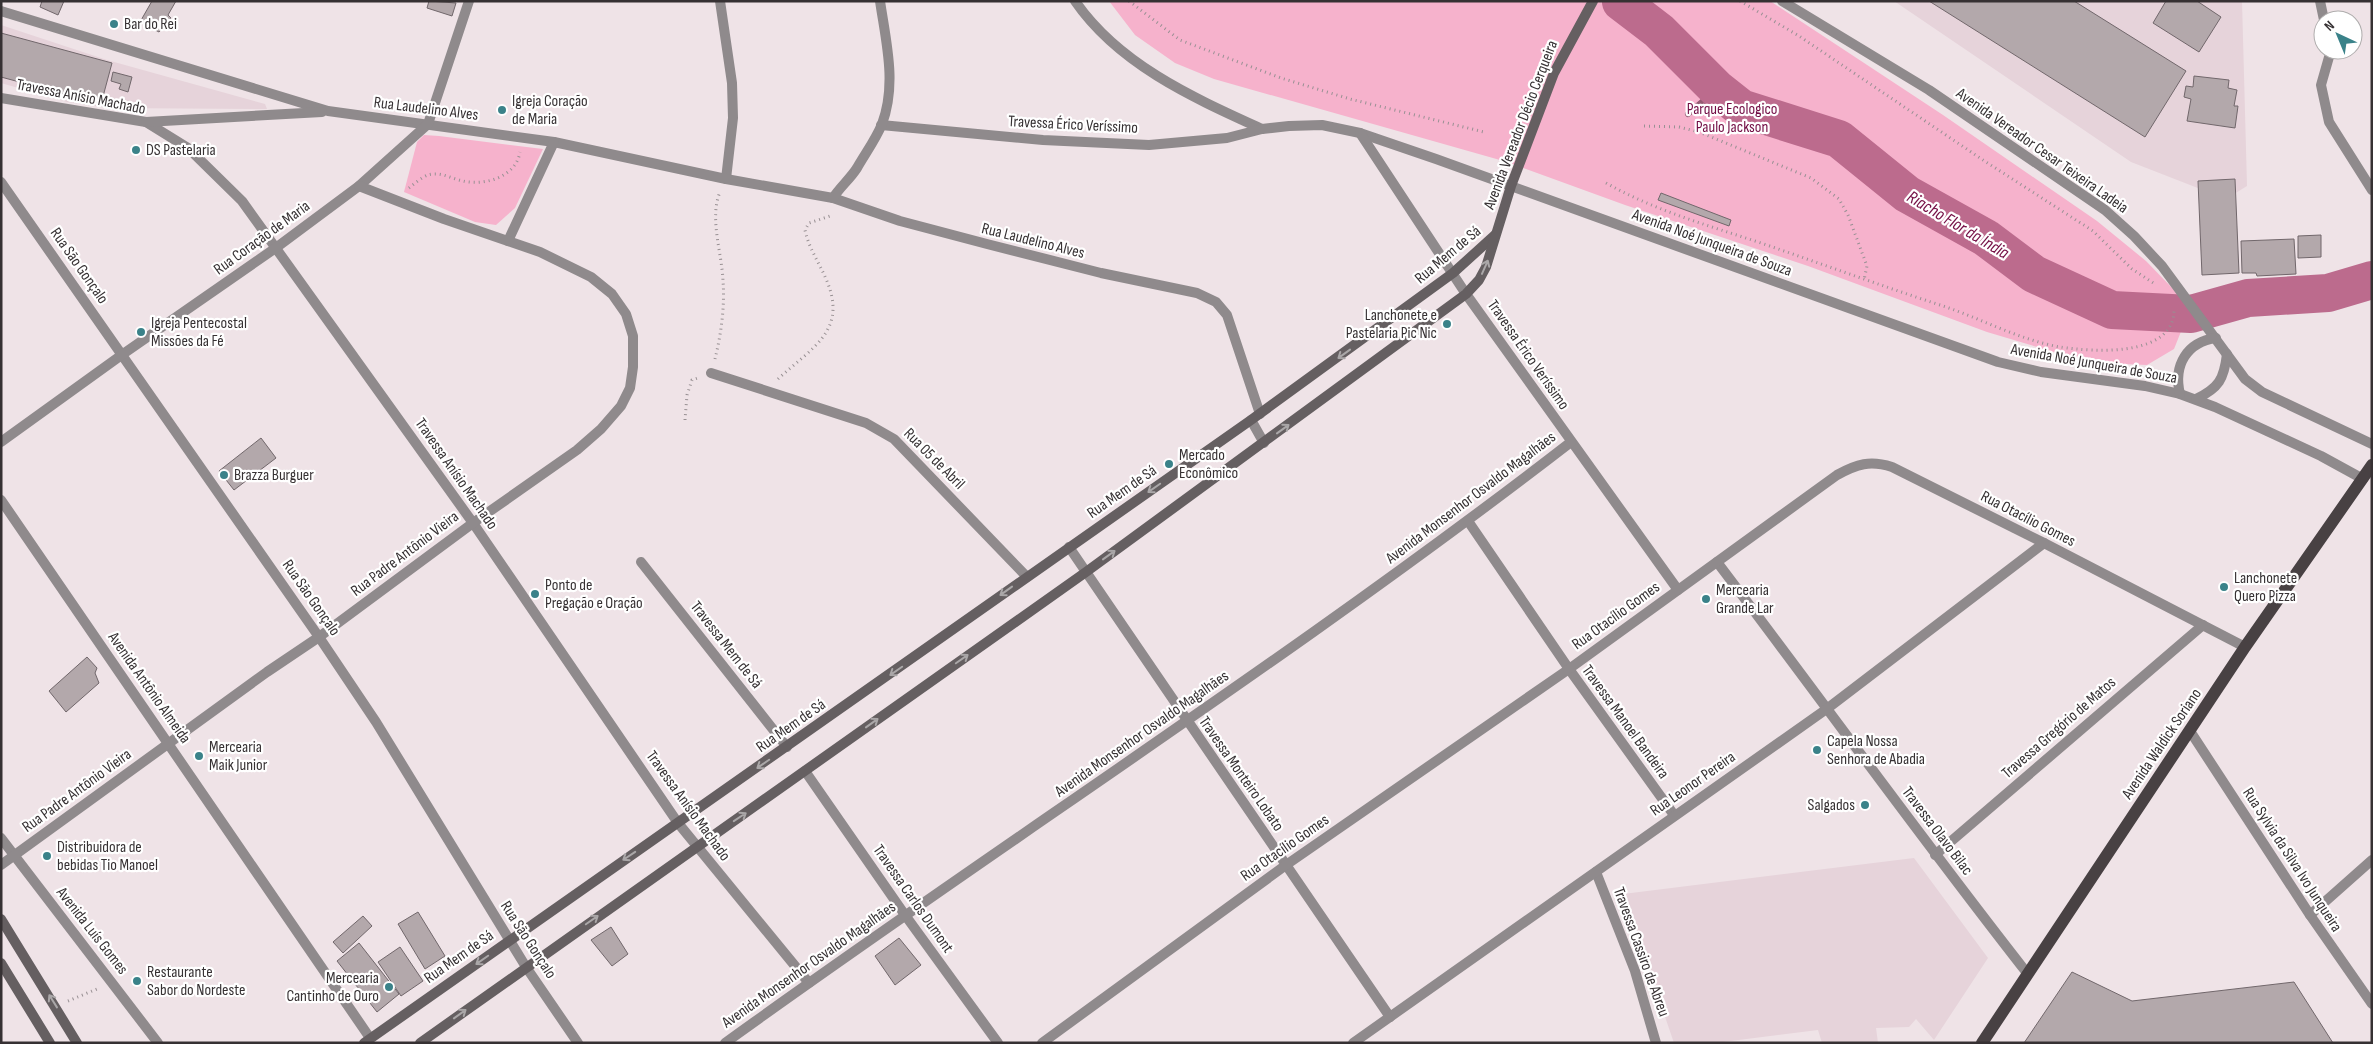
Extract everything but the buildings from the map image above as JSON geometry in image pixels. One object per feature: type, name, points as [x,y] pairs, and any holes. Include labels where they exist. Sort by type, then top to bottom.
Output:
[{"type":"main road","name":"Avenida Waldick Soriano","points":[[1982,1043],[2245,647],[2372,464]]},
{"type":"street","points":[[428,124],[468,1]]},
{"type":"street","points":[[720,1],[732,83],[733,118],[726,179]]},
{"type":"street","points":[[833,198],[857,168],[881,125],[890,85],[880,1]]},
{"type":"street","name":"Avenida Noé Junqueira de Souza","points":[[1075,1],[1085,15],[1123,51],[1167,83],[1262,129],[1322,125],[1360,133],[1998,362],[2049,374],[2145,386],[2196,399],[2321,456],[2362,480]]},
{"type":"street","name":"Avenida Vereador Décio Cerqueira","points":[[1494,235],[1554,73],[1593,1]]},
{"type":"street","name":"Avenida Vereador Cesar Teixeira Ladeia","points":[[1782,1],[1928,90],[2105,210],[2134,236],[2162,266],[2245,379],[2262,392],[2372,444]]},
{"type":"street","name":"Rua Laudelino Alves","points":[[1,11],[328,111],[554,142],[726,179],[833,198],[908,224],[1101,273],[1197,293],[1216,302],[1227,315],[1264,443]]},
{"type":"street","points":[[2327,60],[2320,85],[2328,122],[2372,190]]},
{"type":"street","name":"Travessa Anísio Machado","points":[[1,98],[146,122],[188,148],[242,201],[473,523],[678,823],[809,982]]},
{"type":"street","name":"Rua Laudelino Alves","points":[[146,122],[328,111]]},
{"type":"street","name":"Rua Coração de Maria","points":[[1,442],[359,186],[428,124]]},
{"type":"street","name":"Travessa Érico Veríssimo","points":[[881,125],[1044,140],[1149,144],[1227,138],[1262,129]]},
{"type":"street","name":"Travessa Érico Veríssimo","points":[[1360,133],[1466,294],[1678,590]]},
{"type":"street","points":[[508,241],[554,142]]},
{"type":"street","name":"Rua São Gonçalo","points":[[1,182],[320,637],[376,722],[526,967],[578,1043]]},
{"type":"street","name":"Rua Padre Antônio Vieira","points":[[1,865],[169,743],[320,637],[473,523],[577,450],[601,429],[621,406],[630,388],[633,367],[633,336],[626,314],[612,294],[591,277],[569,264],[359,186]]},
{"type":"street","name":"Rua Mem de Sá","points":[[369,1041],[509,940],[1256,417],[1453,273],[1494,235]]},
{"type":"street","name":"Rua Mem de Sá","points":[[420,1043],[1086,572],[1466,294],[1479,280],[1486,267],[1494,235]]},
{"type":"street","points":[[2180,394],[2177,374],[2183,359],[2199,343],[2216,338]]},
{"type":"street","points":[[2196,399],[2215,388],[2225,370],[2227,354]]},
{"type":"street","name":"Rua 05 de Abril","points":[[711,373],[866,423],[894,438],[1027,577]]},
{"type":"street","name":"Avenida Monsenhor Osvaldo Magalhães","points":[[725,1043],[905,915],[1187,722],[1468,521],[1571,442]]},
{"type":"street","name":"Rua Otacílio Gomes","points":[[1042,1043],[1286,865],[1569,669],[1838,475],[1855,465],[1867,462],[1892,468],[2044,543],[2245,647]]},
{"type":"street","name":"Avenida Antônio Almeida","points":[[1,500],[169,743],[369,1041]]},
{"type":"street","name":"Travessa Manoel Bandeira","points":[[1468,521],[1569,669],[1674,815]]},
{"type":"street","name":"Rua Leonor Pereira","points":[[1353,1043],[1828,708],[2044,543]]},
{"type":"street","name":"Travessa Monteiro Lobato","points":[[1069,547],[1390,1017]]},
{"type":"street","name":"Travessa Mem de Sá","points":[[641,562],[787,747]]},
{"type":"street","name":"Travessa Olavo Bilac","points":[[1717,562],[1828,708],[1934,855],[2027,973]]},
{"type":"street","name":"Travessa Gregório de Matos","points":[[1934,855],[2203,625]]},
{"type":"street","name":"Rua Sylvia da Silva Ivo Junqueira","points":[[2190,732],[2310,915],[2372,1004]]},
{"type":"street","name":"Travessa Carlos Dumont","points":[[805,771],[905,915],[998,1043]]},
{"type":"street","name":"Avenida Luís Gomes","points":[[1,838],[158,1043]]},
{"type":"street","points":[[2310,915],[2372,860]]},
{"type":"street","name":"Travessa Cassiro de Abreu","points":[[1596,872],[1635,972],[1656,1043]]},
{"type":"street","points":[[1,919],[77,1043]]},
{"type":"street","points":[[1,963],[50,1043]]},
{"type":"path","points":[[1129,1],[1180,40],[1281,78],[1350,99],[1484,132]]},
{"type":"path","points":[[1740,1],[1799,36],[1983,160],[2093,231],[2132,269],[2162,288]]},
{"type":"path","points":[[1644,126],[1679,127],[1699,132],[1811,178],[1839,199],[1848,215],[1867,266],[1864,280]]},
{"type":"path","points":[[395,200],[428,175],[444,175],[463,182],[479,182],[492,180],[508,173],[518,162],[521,137]]},
{"type":"path","points":[[685,420],[687,395],[692,380],[711,373],[719,343],[724,284],[716,219],[718,194],[726,179]]},
{"type":"path","points":[[1606,183],[1633,198],[1668,213],[1956,310],[2012,333],[2058,346],[2109,350],[2131,348],[2145,344],[2167,330],[2174,317],[2172,304]]},
{"type":"path","points":[[769,392],[787,372],[820,344],[834,318],[833,298],[826,278],[808,245],[805,230],[809,223],[833,215],[847,203]]},
{"type":"path","points":[[56,1006],[112,982]]},
{"type":"shaded area","points":[[1894,1],[2242,1],[2247,186],[2226,199],[2131,162]]},
{"type":"shaded area","points":[[1,25],[107,60],[265,104],[267,109],[108,108],[67,102],[1,83]]},
{"type":"shaded area","points":[[1914,858],[1988,958],[1934,1040],[1916,1019],[1909,1027],[1876,1028],[1878,1043],[1822,1043],[1818,1030],[1715,1043],[1674,1043],[1623,894]]},
{"type":"green space","name":"Parque Ecologico Paulo Jackson","points":[[1109,1],[1770,1],[1943,115],[2097,221],[2146,261],[2177,293],[2183,309],[2184,324],[2174,349],[2147,365],[2123,364],[2057,353],[1987,332],[1808,266],[1625,205],[1507,162],[1214,79],[1175,63],[1135,35]]},
{"type":"green space","points":[[424,135],[543,149],[515,208],[496,225],[475,222],[404,192],[417,142]]},
{"type":"waterway","name":"Riacho Flor da Índia","points":[[1621,2],[1659,31],[1717,89],[1741,108],[1839,139],[1907,194],[1986,238],[2034,274],[2112,310],[2191,314],[2248,298],[2328,293],[2372,280]]},
{"type":"waterway","points":[[1688,114],[1717,89]]},
{"type":"place","name":"Bar do Rei","points":[[114,24]]},
{"type":"place","name":"Igreja Coração de Maria","points":[[502,110]]},
{"type":"place","name":"DS Pastelaria","points":[[136,150]]},
{"type":"place","name":"Lanchonete e Pastelaria Pic Nic","points":[[1447,324]]},
{"type":"place","name":"Igreja Pentecostal Missões da Fé","points":[[141,332]]},
{"type":"place","name":"Mercado Econômico","points":[[1169,464]]},
{"type":"place","name":"Brazza Burguer","points":[[224,475]]},
{"type":"place","name":"Lanchonete Quero Pizza","points":[[2224,587]]},
{"type":"place","name":"Ponto de Pregação e Oração","points":[[535,594]]},
{"type":"place","name":"Mercearia Grande Lar","points":[[1706,599]]},
{"type":"place","name":"Capela Nossa Senhora de Abadia","points":[[1817,750]]},
{"type":"place","name":"Mercearia Maik Junior","points":[[199,756]]},
{"type":"place","name":"Salgados","points":[[1865,805]]},
{"type":"place","name":"Distribuidora de bebidas Tio Manoel","points":[[47,856]]},
{"type":"place","name":"Restaurante Sabor do Nordeste","points":[[137,981]]},
{"type":"place","name":"Mercearia Cantinho de Ouro","points":[[389,987]]}]
